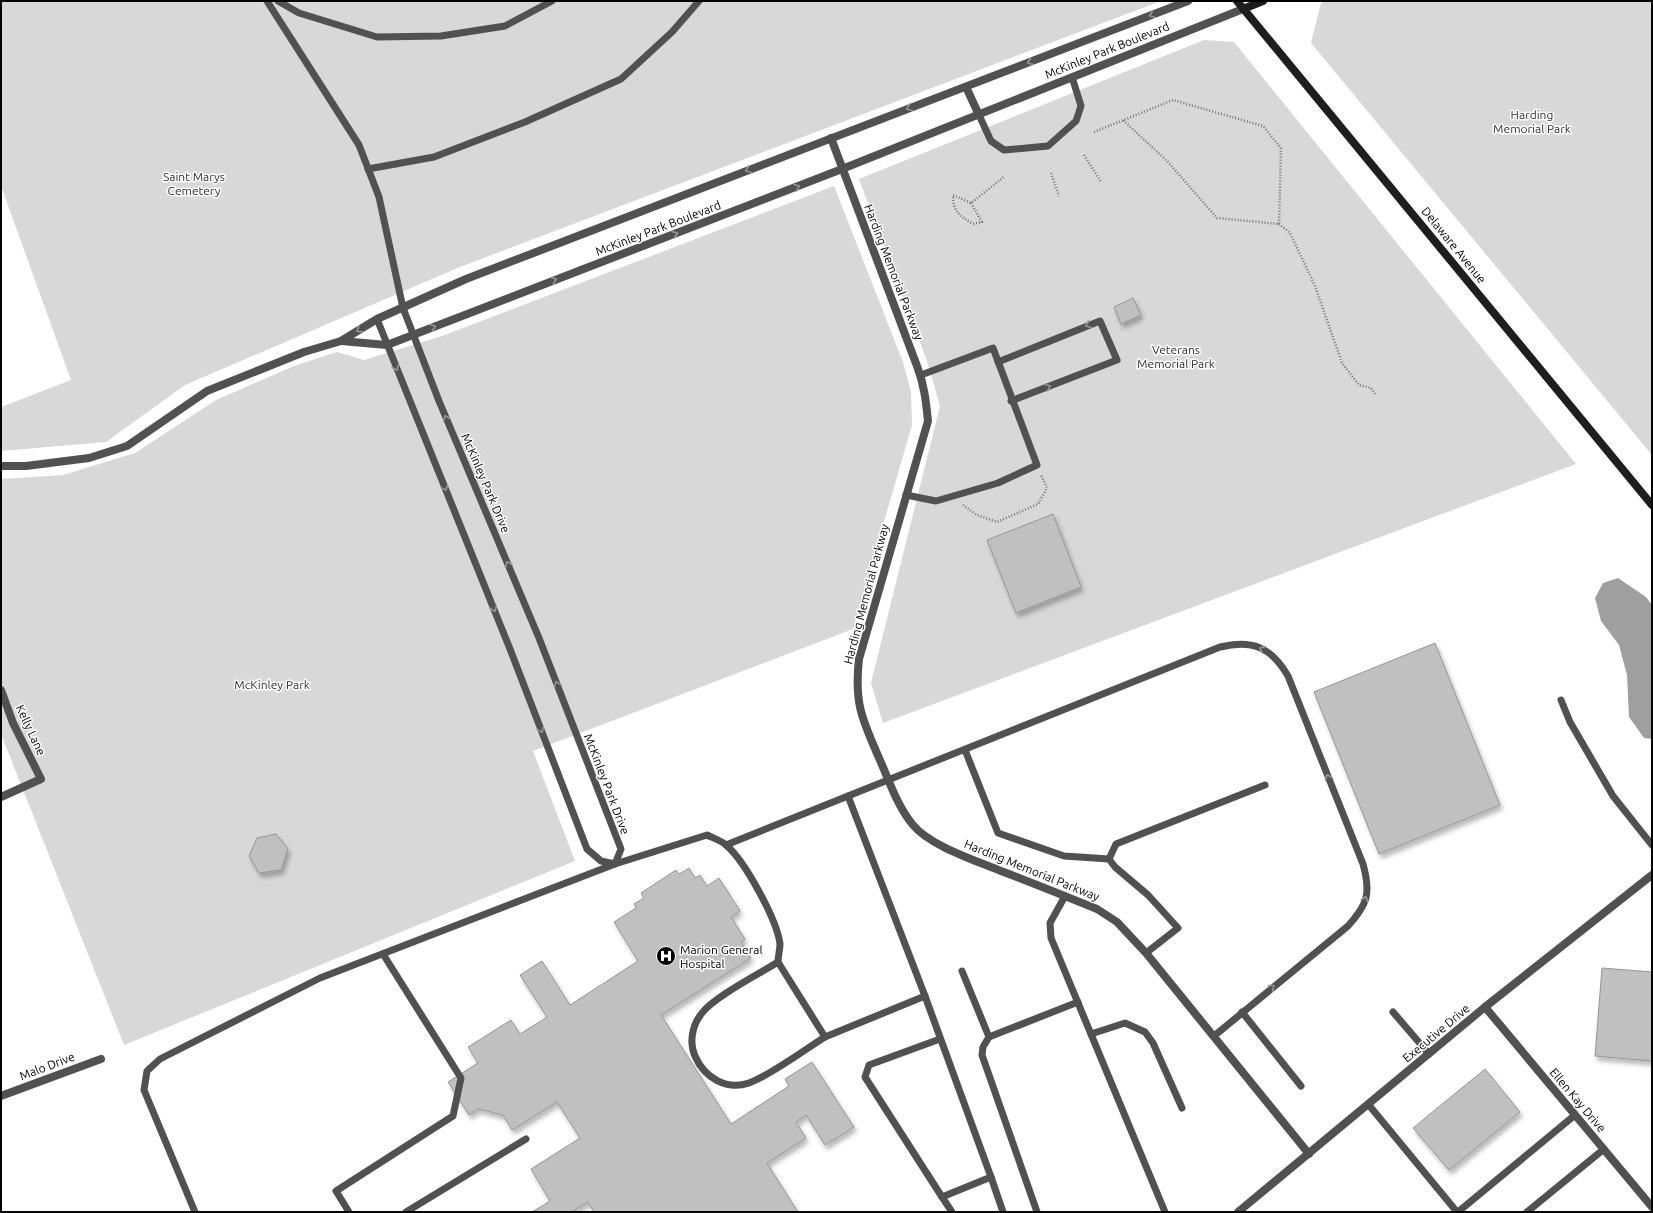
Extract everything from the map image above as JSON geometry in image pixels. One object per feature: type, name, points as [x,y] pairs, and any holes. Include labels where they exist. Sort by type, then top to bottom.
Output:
[{"type":"main road","name":"Delaware Avenue","points":[[1237,1],[1652,505]]},
{"type":"main road","points":[[1244,9],[1263,1]]},
{"type":"street","name":"McKinley Park Boulevard","points":[[1,466],[26,466],[89,458],[127,446],[207,391],[304,352],[341,341],[377,318],[403,308],[466,279],[1188,1]]},
{"type":"street","name":"McKinley Park Boulevard","points":[[341,341],[387,345],[842,169],[1244,9]]},
{"type":"street","points":[[966,87],[979,114]]},
{"type":"street","name":"Harding Memorial Parkway","points":[[830,138],[924,383],[928,421],[859,659],[857,677],[857,693],[861,717],[904,812],[914,826],[930,839],[959,854],[1097,909],[1117,922],[1146,953],[1309,1154]]},
{"type":"street","name":"Kelly Lane","points":[[1,690],[13,723],[41,779],[1,797]]},
{"type":"street","name":"Executive Drive","points":[[1238,1212],[1485,1007],[1652,875]]},
{"type":"street","name":"Ellen Kay Drive","points":[[1485,1007],[1652,1207]]},
{"type":"street","name":"Malo Drive","points":[[1,1096],[101,1059]]},
{"type":"lane","name":"McKinley Park Drive","points":[[267,1],[359,145],[378,197],[403,308],[439,401],[539,638],[621,849],[615,864]]},
{"type":"lane","points":[[278,1],[299,13],[377,37],[440,36],[505,26],[552,1]]},
{"type":"lane","points":[[368,169],[434,157],[525,122],[621,79],[672,32],[699,1]]},
{"type":"lane","points":[[979,114],[990,141],[1004,150],[1048,146],[1076,121],[1081,106],[1072,77]]},
{"type":"lane","points":[[377,318],[510,649],[587,849],[601,861],[615,864]]},
{"type":"lane","points":[[998,362],[1100,321],[1117,360],[1011,401]]},
{"type":"lane","points":[[906,495],[936,501],[998,483],[1037,465],[1011,401],[993,348],[921,375]]},
{"type":"lane","points":[[726,845],[1220,647],[1236,643],[1252,644],[1267,651],[1280,662],[1291,683],[1363,864],[1368,882],[1367,897],[1361,911],[1348,926],[1214,1036]]},
{"type":"lane","points":[[1561,700],[1570,722],[1613,796],[1652,845]]},
{"type":"lane","points":[[965,750],[998,834],[1064,856],[1109,859],[1115,867],[1148,895],[1178,928],[1146,953]]},
{"type":"lane","points":[[1109,859],[1116,844],[1265,785]]},
{"type":"lane","points":[[848,796],[925,996],[1003,1212]]},
{"type":"lane","points":[[195,1212],[144,1090],[147,1071],[160,1059],[320,978],[615,864],[708,835],[726,845],[744,867],[775,924],[780,945],[778,962],[825,1037]]},
{"type":"lane","points":[[1065,896],[1050,923],[1051,938],[1165,1212]]},
{"type":"lane","points":[[349,1212],[336,1191],[453,1116],[461,1078],[383,954]]},
{"type":"lane","points":[[778,962],[712,1004],[702,1013],[695,1025],[692,1039],[693,1053],[699,1066],[709,1076],[721,1082],[735,1085],[749,1083],[825,1037],[925,996]]},
{"type":"lane","points":[[962,971],[989,1037]]},
{"type":"lane","points":[[1037,1212],[982,1055],[983,1048],[989,1037],[1078,1002]]},
{"type":"lane","points":[[1242,1012],[1301,1086]]},
{"type":"lane","points":[[1393,1012],[1430,1054]]},
{"type":"lane","points":[[1091,1034],[1125,1023],[1145,1032],[1153,1044],[1182,1108]]},
{"type":"lane","points":[[940,1039],[869,1065],[866,1077],[952,1212]]},
{"type":"lane","points":[[1368,1104],[1458,1212],[1575,1115]]},
{"type":"lane","points":[[406,1212],[526,1139]]},
{"type":"lane","points":[[1527,1212],[1604,1150]]},
{"type":"lane","points":[[942,1197],[991,1177]]},
{"type":"path","points":[[1094,132],[1173,100],[1263,126],[1281,148],[1279,224]]},
{"type":"path","points":[[1123,120],[1168,162],[1217,218],[1279,224],[1290,233],[1315,286],[1342,363],[1359,385],[1371,388],[1376,395]]},
{"type":"path","points":[[1084,155],[1101,182]]},
{"type":"path","points":[[1051,173],[1059,196]]},
{"type":"path","points":[[971,203],[1005,176]]},
{"type":"path","points":[[954,195],[971,203],[982,222],[972,224],[960,216],[953,206],[954,195]]},
{"type":"path","points":[[952,496],[977,515],[997,522],[1038,504],[1047,488],[1037,465]]},
{"type":"green space","name":"Saint Marys Cemetery","points":[[1,1],[1161,1],[460,267],[185,385],[106,442],[1,451],[1,407],[71,380],[1,186]]},
{"type":"green space","name":"Harding Memorial Park","points":[[1326,1],[1652,1],[1652,455],[1311,43],[1321,3]]},
{"type":"green space","name":"Veterans Memorial Park","points":[[1204,40],[1234,42],[1576,464],[883,723],[871,683],[940,406],[927,361],[859,179]]},
{"type":"green space","name":"McKinley Park","points":[[834,186],[903,362],[911,392],[912,425],[853,629],[533,751],[575,861],[124,1045],[1,734],[1,477],[3,479],[63,475],[135,453],[216,400],[294,366],[337,352],[364,360],[445,335]]},
{"type":"shaded area","points":[[1618,578],[1646,597],[1652,605],[1652,739],[1644,738],[1629,717],[1627,675],[1619,645],[1601,621],[1595,598],[1603,583]]},
{"type":"building","points":[[1133,298],[1141,315],[1121,324],[1114,307]]},
{"type":"building","points":[[1053,514],[1081,587],[1016,613],[987,540]]},
{"type":"building","points":[[1435,643],[1500,805],[1379,854],[1314,692]]},
{"type":"building","points":[[276,834],[288,849],[281,870],[259,873],[249,856],[257,838]]},
{"type":"building","points":[[689,868],[695,878],[700,875],[707,886],[719,878],[740,911],[731,917],[745,939],[741,942],[751,958],[661,1015],[731,1124],[789,1086],[785,1079],[812,1062],[854,1127],[825,1145],[806,1115],[796,1122],[806,1138],[767,1163],[798,1212],[594,1212],[588,1202],[571,1212],[532,1212],[550,1201],[531,1169],[580,1138],[557,1102],[512,1130],[503,1115],[478,1109],[469,1115],[448,1082],[478,1063],[468,1047],[511,1020],[520,1034],[547,1017],[520,975],[542,961],[570,1005],[638,961],[614,922],[636,908],[634,904],[644,898],[641,893],[676,870],[679,874]]},
{"type":"building","points":[[1602,968],[1652,972],[1652,1061],[1595,1056]]},
{"type":"building","points":[[1485,1069],[1520,1112],[1449,1170],[1413,1128]]},
{"type":"place","name":"Marion General Hospital","points":[[666,956]]}]
